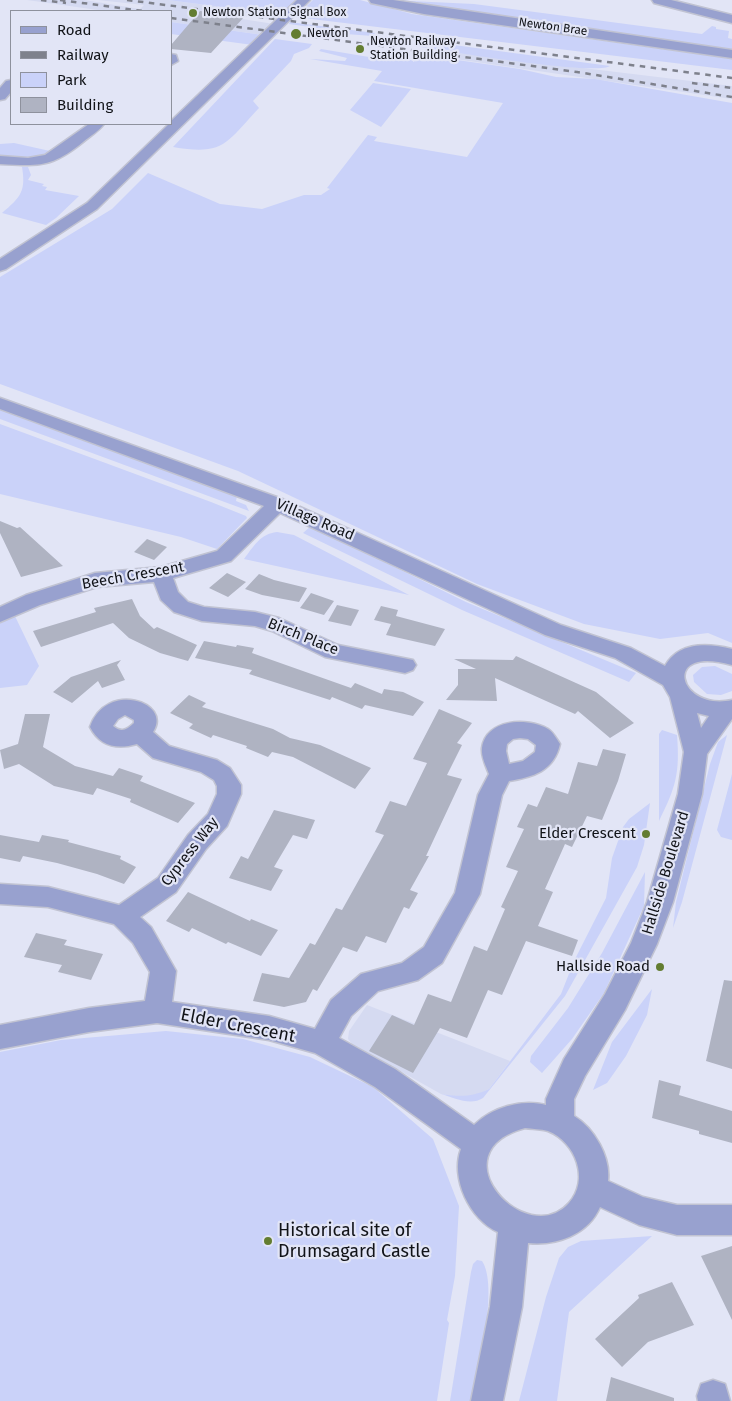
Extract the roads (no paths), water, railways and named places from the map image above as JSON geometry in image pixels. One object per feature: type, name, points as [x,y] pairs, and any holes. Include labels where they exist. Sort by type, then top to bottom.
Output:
[{"type":"street","points":[[0,266],[92,206],[304,0]]},
{"type":"street","name":"Newton Brae","points":[[375,0],[424,10],[732,54]]},
{"type":"street","points":[[658,0],[694,11],[732,19]]},
{"type":"street","points":[[694,11],[712,0]]},
{"type":"street","points":[[0,96],[10,85]]},
{"type":"street","points":[[0,160],[19,162],[44,160],[57,154],[96,125]]},
{"type":"street","name":"Village Road","points":[[0,403],[278,504],[554,630],[623,653],[682,658],[702,652],[714,652],[732,658]]},
{"type":"street","name":"Beech Crescent","points":[[2,609],[95,580],[162,574],[224,556],[278,504]]},
{"type":"street","name":"Birch Place","points":[[162,574],[168,596],[181,607],[202,614],[255,618],[279,625],[333,652],[404,665]]},
{"type":"street","name":"Village Road","points":[[623,653],[677,688],[694,704],[711,709],[730,709]]},
{"type":"street","points":[[677,688],[673,668],[682,658]]},
{"type":"street","name":"Hallside Boulevard","points":[[560,1123],[560,1099],[574,1068],[615,1002],[644,944],[660,902],[690,794],[696,752],[677,688]]},
{"type":"street","name":"Hallside Boulevard","points":[[696,752],[730,709]]},
{"type":"street","name":"Cypress Way","points":[[122,916],[167,885],[197,842],[218,819],[229,794],[229,785],[222,774],[209,766],[161,752],[140,734]]},
{"type":"street","points":[[322,1043],[341,1008],[370,982],[409,972],[433,955],[467,894],[490,795],[500,774]]},
{"type":"street","points":[[0,894],[48,897],[122,916],[142,935],[163,971],[158,1011]]},
{"type":"street","name":"Elder Crescent","points":[[0,1037],[89,1020],[158,1011],[269,1028],[322,1043],[385,1078],[478,1144]]},
{"type":"street","points":[[525,1115],[543,1116],[560,1123],[577,1135],[589,1151],[595,1170],[594,1189],[586,1207],[573,1220],[555,1228],[534,1230],[514,1226],[498,1217],[485,1205],[476,1190],[472,1174],[473,1159],[478,1144],[493,1126],[508,1119],[525,1115]]},
{"type":"street","points":[[594,1189],[639,1211],[667,1218],[677,1220],[732,1220]]},
{"type":"street","points":[[487,1401],[506,1307],[514,1226]]},
{"type":"railway","points":[[41,0],[66,3]]},
{"type":"railway","points":[[60,0],[135,10]]},
{"type":"railway","points":[[127,0],[732,78]]},
{"type":"railway","points":[[172,18],[577,72],[732,97]]},
{"type":"railway","points":[[692,83],[732,88]]},
{"type":"place","name":"Newton Station Signal Box","points":[[193,13]]},
{"type":"place","name":"Newton","points":[[296,34]]},
{"type":"place","name":"Newton Railway Station Building","points":[[360,49]]},
{"type":"place","name":"Elder Crescent","points":[[646,834]]},
{"type":"place","name":"Hallside Road","points":[[660,967]]},
{"type":"place","name":"Historical site of Drumsagard Castle","points":[[268,1241]]}]
